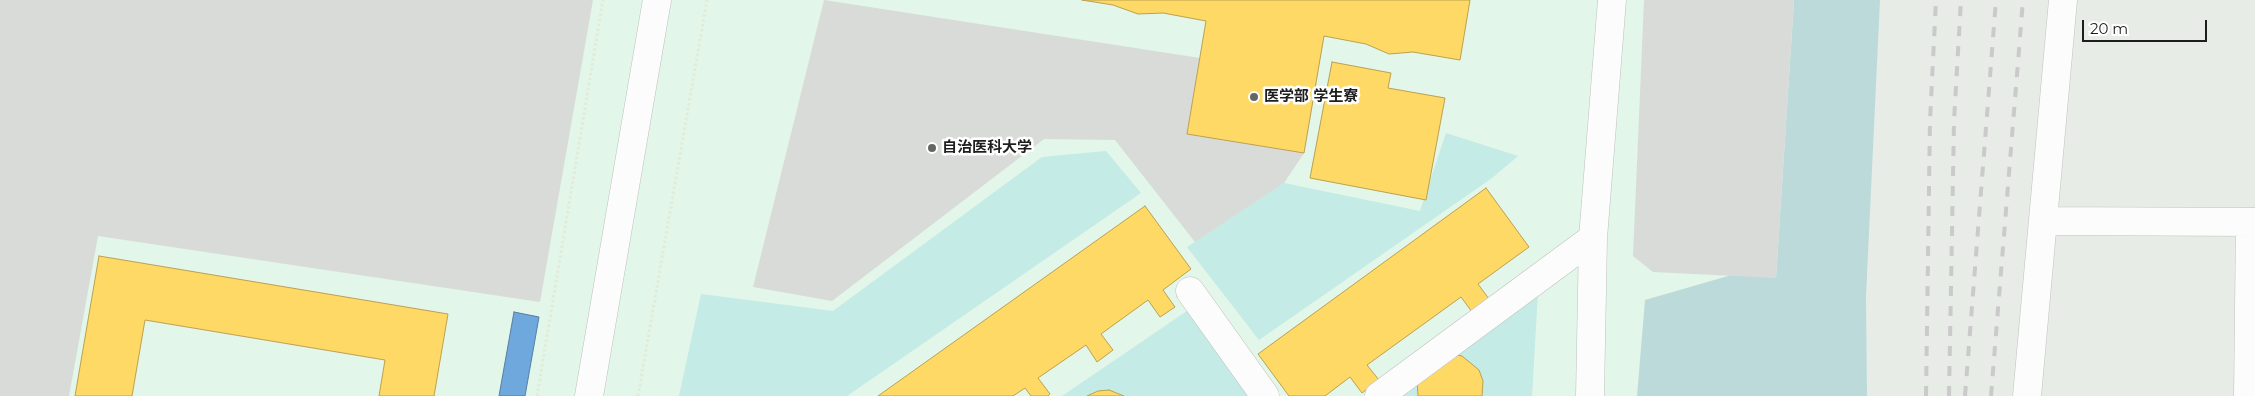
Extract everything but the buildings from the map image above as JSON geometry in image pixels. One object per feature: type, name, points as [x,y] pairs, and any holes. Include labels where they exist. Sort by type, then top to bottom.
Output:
[{"type":"street","points":[[589,396],[657,0]]},
{"type":"street","points":[[1590,396],[1593,238],[1612,0]]},
{"type":"street","points":[[2028,396],[2063,0]]},
{"type":"street","points":[[2043,221],[2252,222],[2248,396]]},
{"type":"street","points":[[1379,396],[1593,238]]},
{"type":"street","points":[[1190,292],[1265,396]]},
{"type":"path","points":[[537,396],[603,0]]},
{"type":"path","points":[[638,396],[707,0]]},
{"type":"shaded area","name":"自治医科大学","points":[[0,0],[1861,0],[1867,396],[0,396]]},
{"type":"shaded area","points":[[0,0],[593,0],[540,302],[98,236],[69,396],[0,396]]},
{"type":"shaded area","points":[[824,0],[1200,58],[1187,133],[1304,153],[1284,183],[1195,242],[1115,140],[1044,139],[832,301],[753,287]]},
{"type":"shaded area","points":[[1644,0],[1794,0],[1776,278],[1653,272],[1633,256]]},
{"type":"shaded area","points":[[1794,0],[1880,0],[1866,296],[1867,396],[1637,396],[1645,300],[1735,274],[1776,278]]},
{"type":"shaded area","points":[[1446,133],[1518,156],[1492,178],[1259,340],[1187,247],[1284,183],[1420,211]]},
{"type":"shaded area","points":[[1106,151],[1141,193],[847,396],[679,396],[701,294],[833,311],[1042,157]]},
{"type":"shaded area","points":[[1538,292],[1532,396],[1396,396]]},
{"type":"shaded area","points":[[1187,311],[1249,396],[1062,396]]},
{"type":"railway","points":[[1926,396],[1930,121],[1936,0]]},
{"type":"railway","points":[[1949,396],[1954,121],[1961,0]]},
{"type":"railway","points":[[1965,396],[1996,0]]},
{"type":"railway","points":[[1991,396],[2023,0]]},
{"type":"place","name":"医学部 学生寮","points":[[1254,97]]},
{"type":"place","name":"自治医科大学","points":[[932,148]]}]
